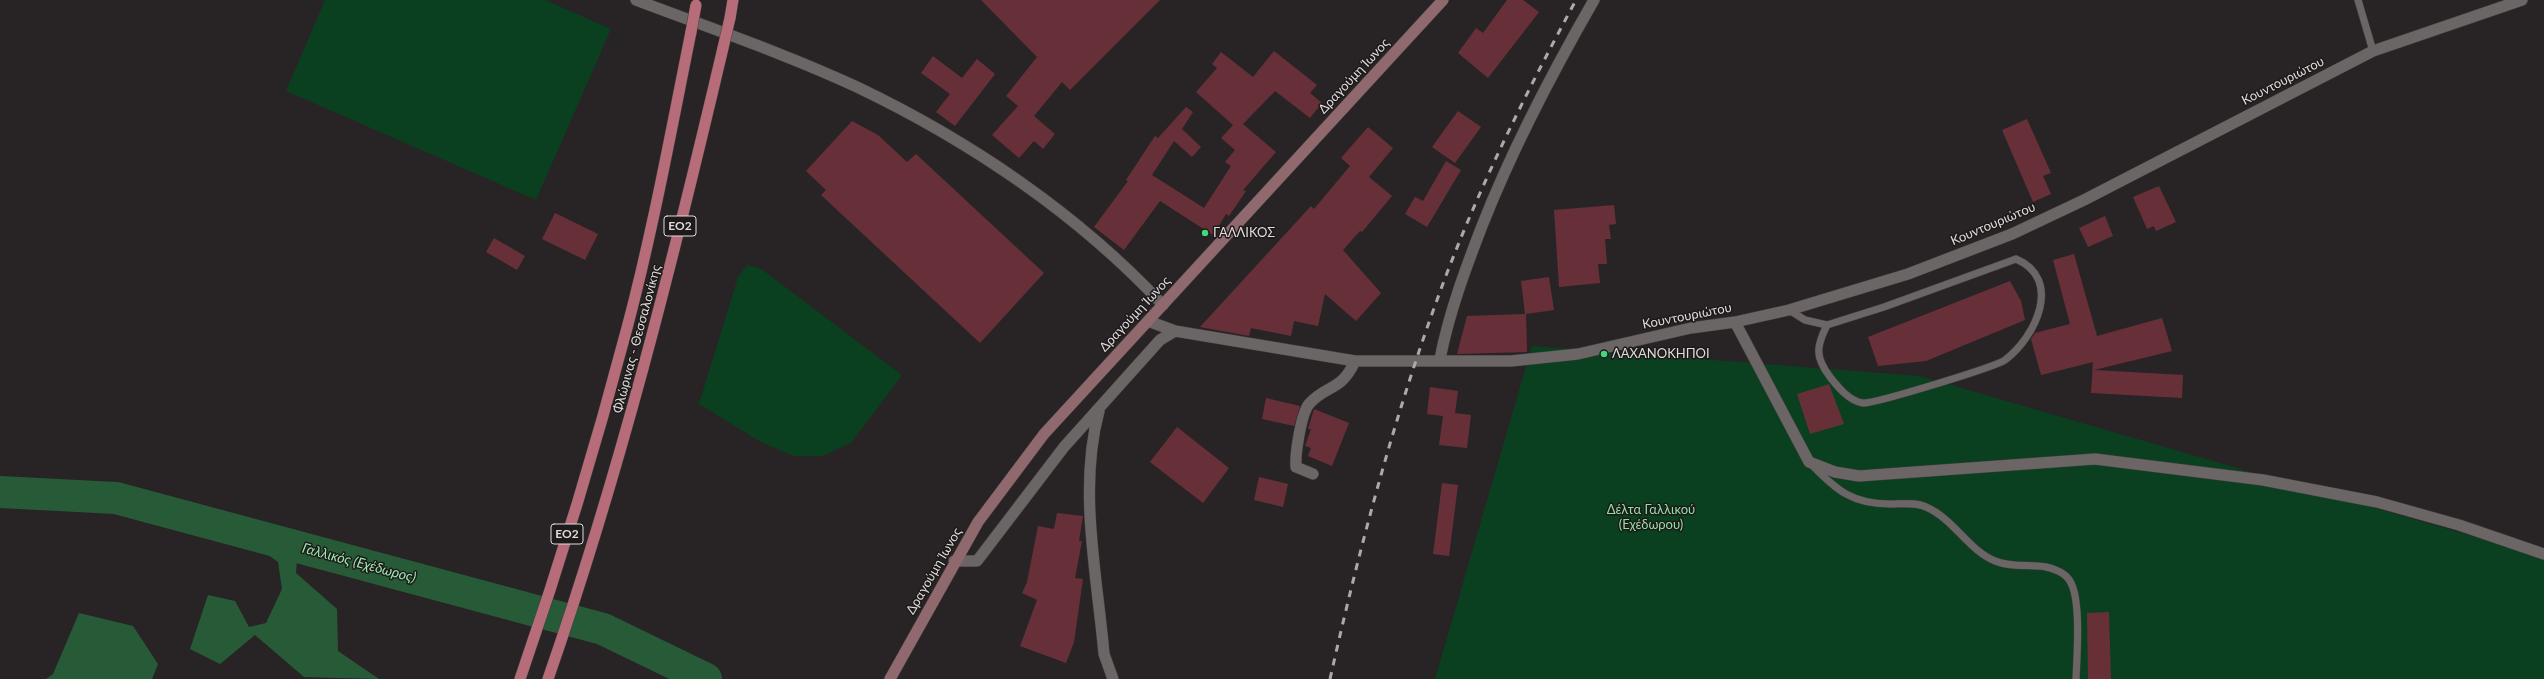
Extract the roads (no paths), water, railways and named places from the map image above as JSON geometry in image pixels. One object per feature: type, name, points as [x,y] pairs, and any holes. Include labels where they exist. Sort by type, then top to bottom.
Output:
[{"type":"main road","name":"Φλώρινας - Θεσσαλονίκης","points":[[548,679],[635,402],[667,282],[733,0]]},
{"type":"main road","name":"Δραγούμη Ίωνος","points":[[890,679],[954,562],[1006,481],[1044,434],[1443,0]]},
{"type":"main road","name":"Φλώρινας - Θεσσαλονίκης","points":[[520,679],[555,573],[627,327],[656,203],[697,2]]},
{"type":"street","points":[[636,0],[776,53],[857,87],[968,147],[1096,241],[1139,280],[1163,305]]},
{"type":"street","points":[[1440,359],[1447,323],[1461,281],[1500,182],[1537,104],[1594,0]]},
{"type":"street","name":"Κουντουριώτου","points":[[1148,321],[1175,331],[1355,361],[1440,359],[1511,360],[1578,354],[1691,328],[1735,322],[1789,310],[1908,274],[2012,234],[2084,200],[2373,51],[2522,0]]},
{"type":"street","points":[[1735,322],[1809,462],[1835,472],[1859,476],[2095,460],[2264,480],[2377,502],[2459,525],[2544,554]]},
{"type":"street","points":[[954,562],[977,561],[1064,447],[1099,410],[1160,340],[1175,331]]},
{"type":"street","points":[[1313,474],[1296,467],[1295,458],[1304,415],[1309,405],[1348,376],[1355,361]]},
{"type":"street","points":[[1099,410],[1092,438],[1089,483],[1104,654],[1113,679]]},
{"type":"lane","points":[[2358,0],[2373,51]]},
{"type":"lane","points":[[1789,310],[1804,320],[1827,325],[1913,297],[2016,259],[2028,264],[2038,278],[2043,298],[2036,320],[2022,343],[2005,361],[1926,388],[1864,403],[1848,396],[1820,362],[1819,342],[1827,325]]},
{"type":"lane","points":[[1809,462],[1828,482],[1854,500],[1926,507],[1945,518],[1987,557],[2012,565],[2046,567],[2060,572],[2070,581],[2076,595],[2076,679]]},
{"type":"waterway","name":"Γαλλικός (Εχέδωρος)","points":[[0,492],[116,498],[603,629],[706,679]]},
{"type":"railway","points":[[1330,679],[1354,576],[1381,474],[1412,373],[1447,273],[1476,203],[1507,135],[1576,0]]},
{"type":"place","name":"ΓΑΛΛΙΚΟΣ","points":[[1205,233]]},
{"type":"place","name":"ΛΑΧΑΝΟΚΗΠΟΙ","points":[[1604,354]]},
{"type":"park label","name":"Δέλτα Γαλλικού (Εχέδωρου)","points":[[1651,518]]}]
